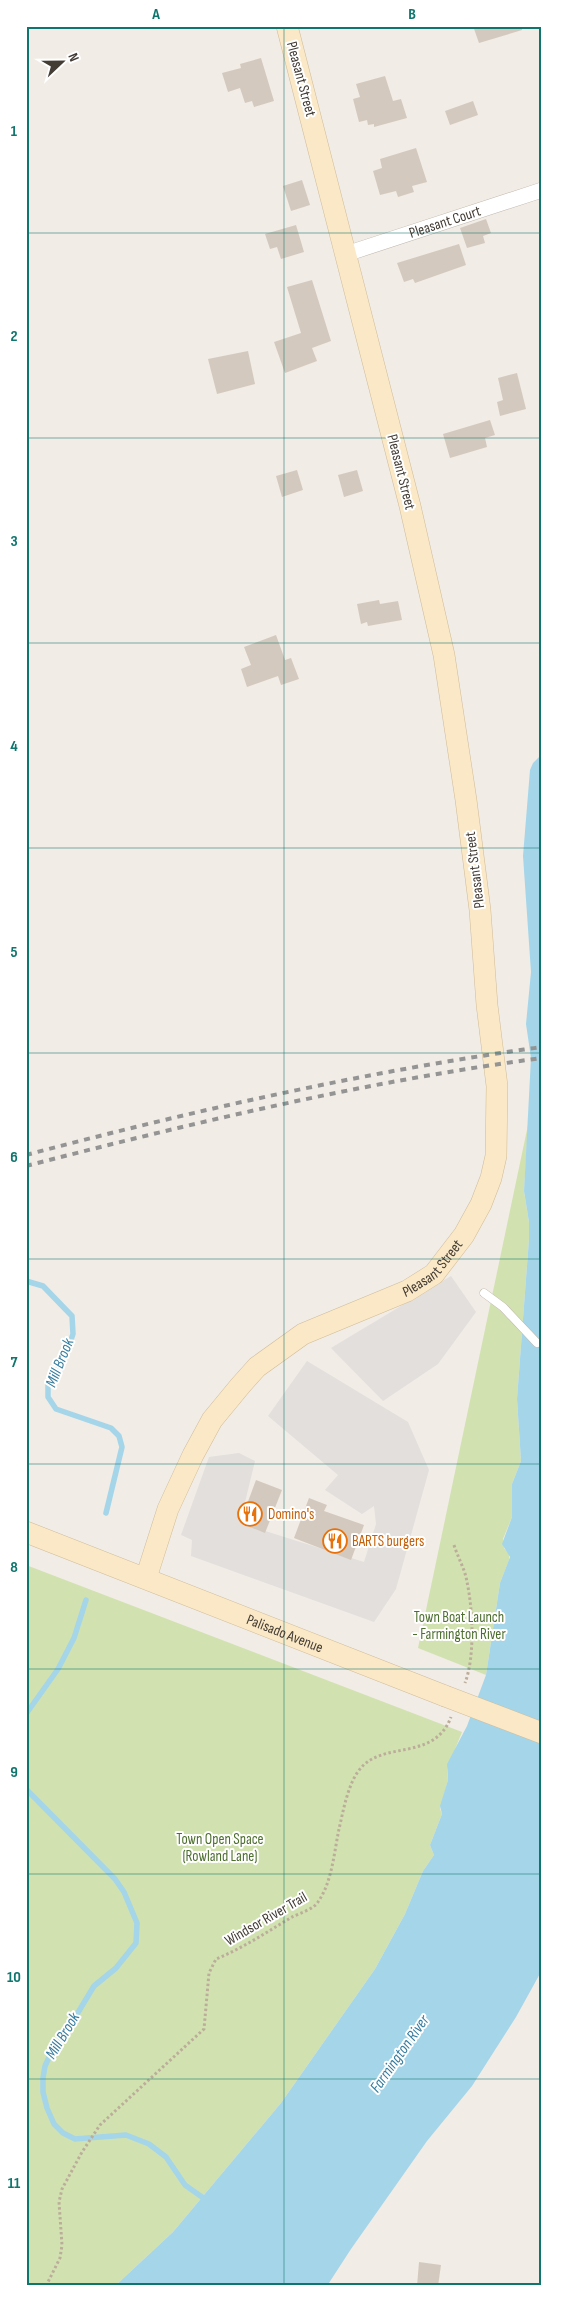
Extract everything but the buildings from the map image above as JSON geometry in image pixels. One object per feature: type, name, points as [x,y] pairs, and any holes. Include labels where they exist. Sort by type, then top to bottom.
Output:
[{"type":"street","name":"Pleasant Street","points":[[146,1578],[168,1509],[193,1455],[212,1420],[240,1386],[257,1367],[303,1334],[407,1290],[434,1274],[464,1234],[481,1204],[491,1178],[496,1156],[496,1086],[487,1005],[480,910],[447,672],[410,506],[287,26]]},
{"type":"street","name":"Pleasant Court","points":[[346,254],[542,190]]},
{"type":"street","name":"Palisado Avenue","points":[[26,1532],[146,1578],[450,1703],[542,1733]]},
{"type":"lane","points":[[484,1293],[503,1307],[538,1343]]},
{"type":"path","points":[[454,1545],[468,1582],[472,1639],[467,1678],[464,1686]]},
{"type":"path","name":"Windsor River Trail","points":[[46,2286],[60,2258],[62,2245],[58,2202],[62,2188],[100,2125],[150,2078],[191,2044],[204,2029],[209,1973],[216,1959],[240,1949],[317,1904],[326,1885],[345,1803],[358,1770],[366,1762],[432,1741],[448,1725],[450,1703]]},
{"type":"green space","name":"Town Boat Launch - Farmington River","points":[[528,1125],[524,1191],[529,1222],[529,1239],[517,1399],[521,1461],[512,1484],[512,1517],[503,1539],[504,1548],[509,1554],[509,1560],[500,1583],[486,1675],[418,1648]]},
{"type":"green space","name":"Town Open Space (Rowland Lane)","points":[[26,1565],[462,1732],[447,1769],[448,1780],[440,1809],[442,1814],[430,1845],[434,1855],[423,1871],[405,1914],[375,1969],[281,2103],[173,2232],[115,2286],[26,2286]]},
{"type":"shaded area","points":[[451,1276],[476,1312],[438,1364],[383,1401],[331,1348]]},
{"type":"shaded area","points":[[307,1361],[408,1422],[429,1470],[396,1589],[374,1622],[191,1556],[192,1540],[181,1535],[209,1457],[239,1453],[255,1461],[240,1523],[364,1562],[376,1524],[374,1506],[362,1514],[325,1490],[338,1475],[268,1416]]},
{"type":"water","name":"Farmington River","points":[[542,754],[542,1970],[516,2017],[472,2086],[427,2141],[327,2286],[115,2286],[173,2232],[281,2103],[375,1969],[405,1914],[423,1871],[434,1855],[430,1845],[442,1814],[440,1806],[448,1780],[447,1764],[467,1726],[486,1675],[500,1583],[510,1557],[502,1544],[512,1517],[512,1484],[521,1461],[517,1399],[529,1239],[529,1222],[524,1191],[531,1058],[526,1024],[531,972],[523,856],[530,770],[533,763]]},
{"type":"waterway","name":"Mill Brook","points":[[26,1281],[43,1286],[72,1316],[73,1334],[68,1349],[48,1384],[48,1397],[56,1409],[111,1428],[119,1436],[122,1447],[106,1513]]},
{"type":"waterway","name":"Mill Brook","points":[[26,1714],[58,1669],[74,1638],[86,1600]]},
{"type":"waterway","name":"Mill Brook","points":[[26,1789],[115,1879],[124,1892],[137,1923],[136,1943],[116,1968],[94,1986],[62,2039],[53,2049],[45,2066],[43,2092],[54,2124],[63,2133],[75,2139],[126,2135],[149,2144],[166,2157],[185,2185],[209,2202]]},
{"type":"railway","points":[[26,1155],[282,1093],[412,1068],[542,1047]]},
{"type":"railway","points":[[26,1166],[282,1104],[412,1078],[542,1058]]},
{"type":"place","name":"Domino's","points":[[250,1514]]},
{"type":"place","name":"BARTS burgers","points":[[335,1541]]}]
